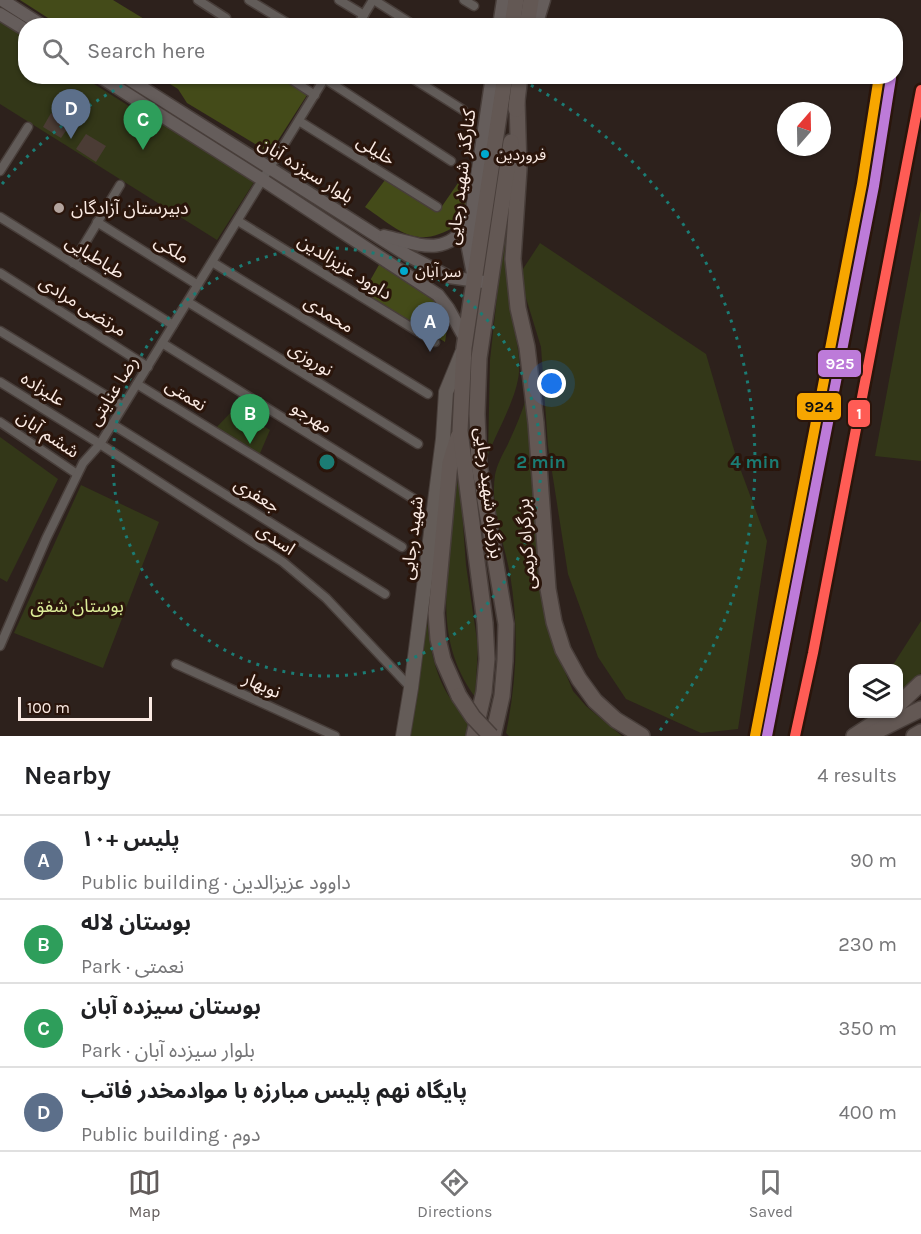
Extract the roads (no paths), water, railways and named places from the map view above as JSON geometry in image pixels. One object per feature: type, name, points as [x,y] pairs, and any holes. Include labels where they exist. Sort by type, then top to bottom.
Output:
[{"type":"highway","points":[[513,18],[516,0]]},
{"type":"highway","points":[[528,18],[531,0]]},
{"type":"highway","name":"بزرگراه شهید رجایی","points":[[474,736],[484,692],[487,659],[486,623],[460,431],[465,344],[504,84]]},
{"type":"highway","name":"بزرگراه شهید رجایی","points":[[492,736],[502,696],[506,624],[479,464],[477,414],[479,358],[519,84]]},
{"type":"highway","name":"بزرگراه کریمی","points":[[517,101],[519,169],[513,258],[518,308],[527,347],[537,423],[548,589],[554,622],[563,650],[584,686],[616,720],[642,736]]},
{"type":"highway","points":[[460,431],[450,464],[436,613],[438,639],[443,660],[459,696],[473,717],[492,736]]},
{"type":"highway","points":[[903,700],[921,682]]},
{"type":"highway","points":[[867,736],[921,709]]},
{"type":"highway","points":[[854,736],[882,718]]},
{"type":"highway","points":[[914,736],[921,732]]},
{"type":"main road","points":[[2,0],[30,18]]},
{"type":"main road","points":[[501,18],[503,0]]},
{"type":"main road","points":[[538,18],[544,0]]},
{"type":"main road","points":[[0,14],[18,25]]},
{"type":"main road","name":"بلوار سیزده آبان","points":[[112,84],[438,295],[448,308],[465,344]]},
{"type":"main road","name":"بلوار سیزده آبان","points":[[137,84],[272,165],[373,234],[433,269],[449,277],[491,283]]},
{"type":"main road","name":"کنارگذر شهید رجایی","points":[[474,281],[467,243],[491,84]]},
{"type":"main road","points":[[373,234],[435,246],[448,243],[460,235],[470,220]]},
{"type":"main road","points":[[426,287],[437,284],[439,278],[433,269]]},
{"type":"main road","name":"شهید رجایی","points":[[403,736],[443,439],[446,392],[465,344]]},
{"type":"street","points":[[198,0],[226,18]]},
{"type":"street","points":[[249,0],[279,18]]},
{"type":"street","points":[[339,0],[364,15]]},
{"type":"street","points":[[362,18],[373,0],[402,18]]},
{"type":"street","points":[[464,0],[474,6]]},
{"type":"street","points":[[298,84],[315,95]]},
{"type":"street","name":"رضا عنایتی","points":[[0,646],[4,627],[83,463],[100,444],[321,84]]},
{"type":"street","points":[[334,84],[451,161]]},
{"type":"street","points":[[422,84],[463,110]]},
{"type":"street","name":"خلیلی","points":[[299,121],[437,207]]},
{"type":"street","points":[[1,167],[28,127]]},
{"type":"street","points":[[73,263],[120,185]]},
{"type":"street","name":"طباطبایی","points":[[0,217],[173,325]]},
{"type":"street","name":"داوود عزیزالدین","points":[[238,220],[435,342]]},
{"type":"street","name":"ملکی","points":[[97,222],[198,285]]},
{"type":"street","name":"محمدی","points":[[212,262],[428,394]]},
{"type":"street","name":"مرتضی مرادی","points":[[0,273],[147,367]]},
{"type":"street","name":"نوروزی","points":[[188,302],[418,444]]},
{"type":"street","points":[[0,331],[123,406]]},
{"type":"street","name":"مهرجو","points":[[162,343],[414,499]]},
{"type":"street","name":"علیزاده","points":[[0,382],[100,444]]},
{"type":"street","name":"نعمتی","points":[[137,384],[402,547]]},
{"type":"street","name":"ششم آبان","points":[[0,422],[77,474]]},
{"type":"street","name":"جعفری","points":[[112,424],[385,594]]},
{"type":"street","name":"اسدی","points":[[100,444],[283,562],[326,598],[411,688]]},
{"type":"street","name":"نوبهار","points":[[176,664],[335,736]]},
{"type":"place","name":"پایگاه نهم پلیس مبارزه با موادمخدر فاتب","points":[[71,139]]},
{"type":"place","name":"بوستان سیزده آبان","points":[[143,150]]},
{"type":"place","name":"فروردین","points":[[485,154]]},
{"type":"place","name":"دبیرستان آزادگان","points":[[59,208]]},
{"type":"place","name":"سر آبان","points":[[404,271]]},
{"type":"place","name":"پلیس +۱۰","points":[[430,352]]},
{"type":"place","name":"بوستان لاله","points":[[250,444]]},
{"type":"park label","name":"بوستان شفق","points":[[77,606]]}]
